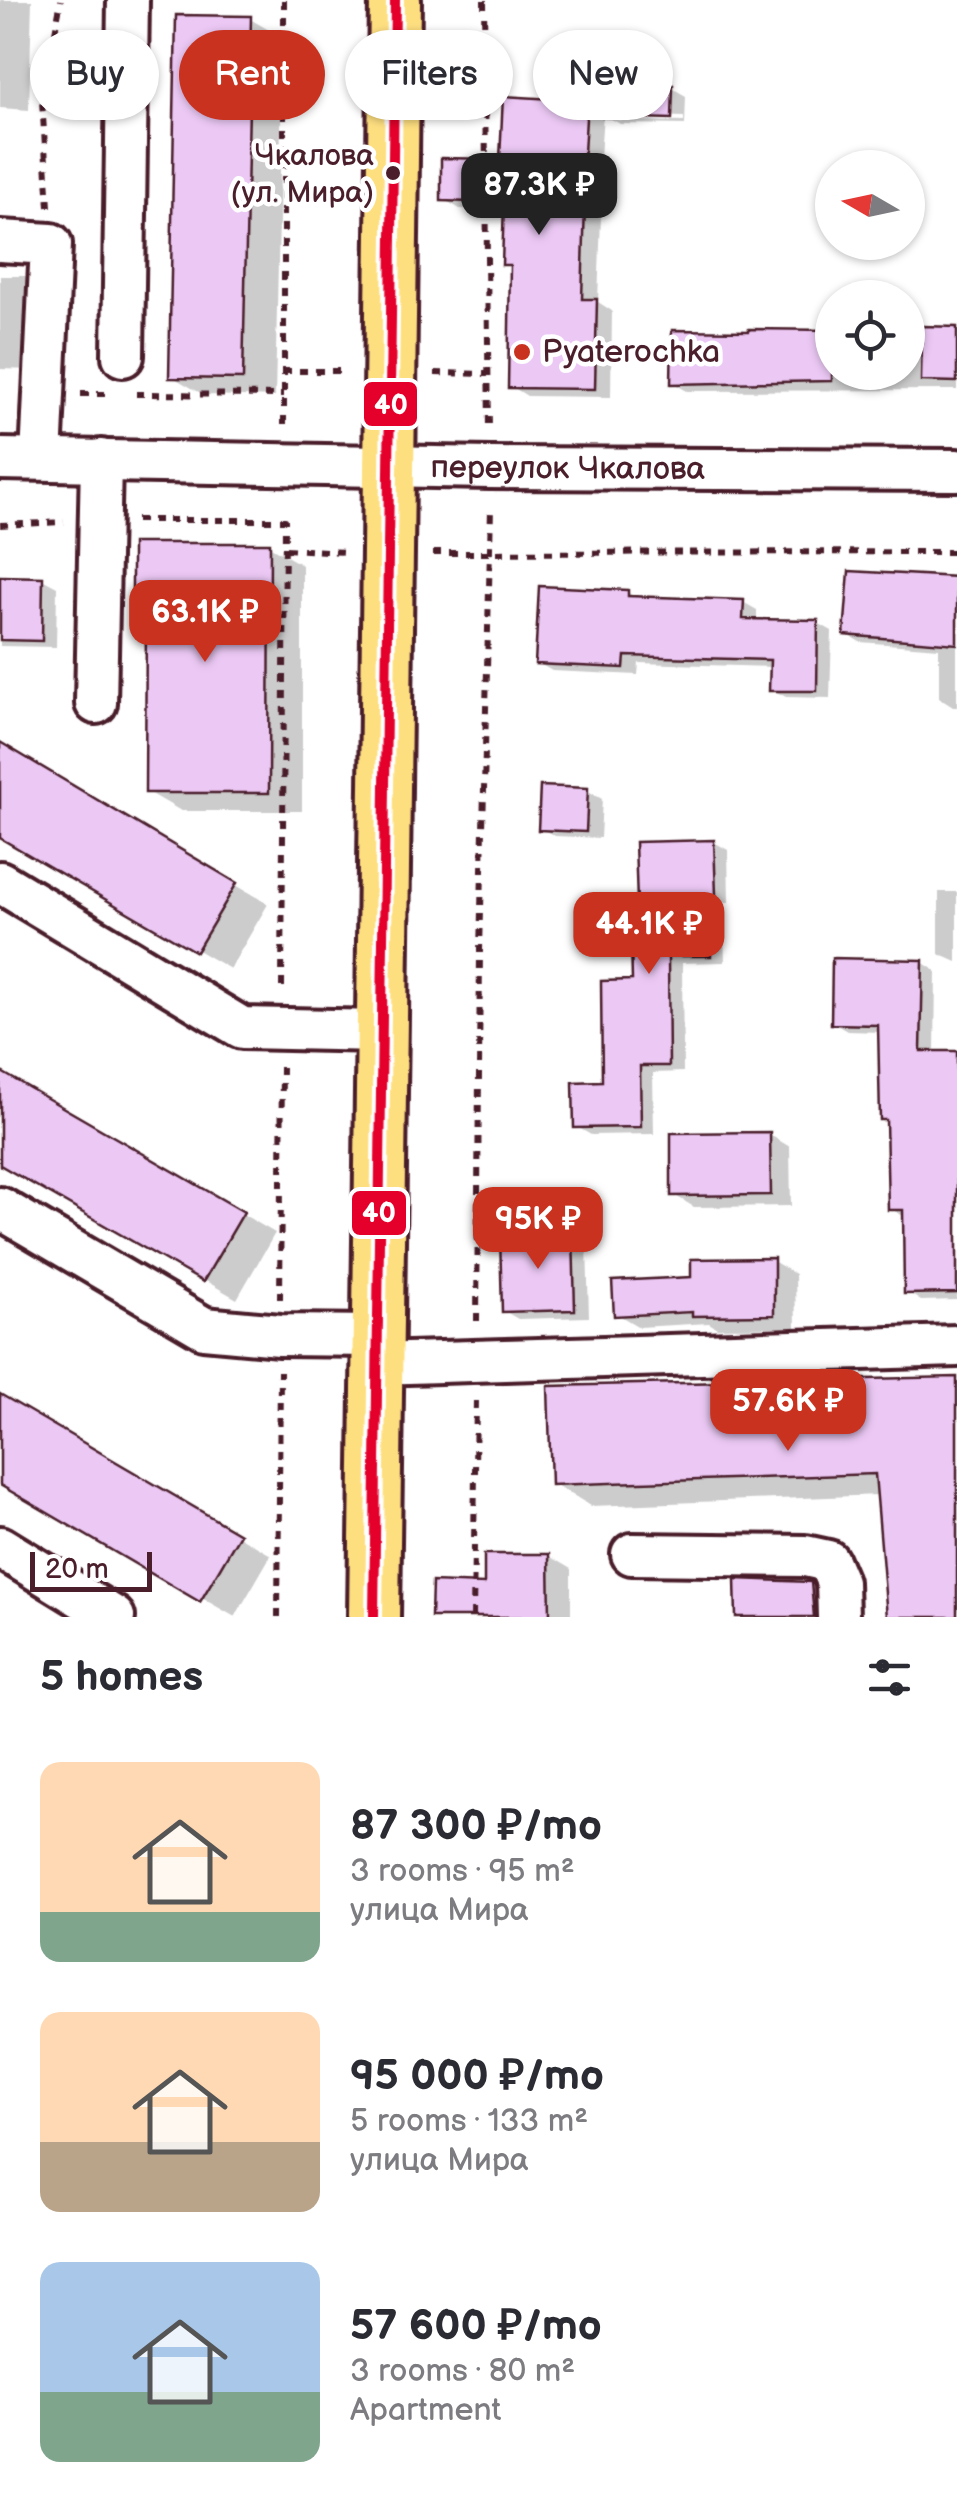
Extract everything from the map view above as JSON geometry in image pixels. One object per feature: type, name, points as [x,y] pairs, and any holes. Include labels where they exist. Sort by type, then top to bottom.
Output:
[{"type":"main road","points":[[374,1617],[396,0]]},
{"type":"street","points":[[123,356],[128,0]]},
{"type":"street","points":[[0,241],[51,244],[41,459]]},
{"type":"street","name":"переулок Чкалова","points":[[0,458],[490,468],[957,470]]},
{"type":"street","points":[[96,703],[101,460]]},
{"type":"street","points":[[0,882],[242,1028],[379,1031]]},
{"type":"street","points":[[0,1208],[204,1328],[476,1361],[957,1346]]},
{"type":"street","points":[[0,1547],[114,1617]]},
{"type":"street","points":[[632,1554],[805,1556],[828,1561],[837,1582],[838,1617]]},
{"type":"path","points":[[51,244],[42,101],[61,0]]},
{"type":"path","points":[[278,1617],[286,549],[284,0]]},
{"type":"path","points":[[473,1617],[480,950],[491,554],[484,0]]},
{"type":"path","points":[[0,526],[99,520],[285,520]]},
{"type":"path","points":[[286,549],[491,554],[957,552]]},
{"type":"building","points":[[176,15],[251,16],[251,30],[179,30],[179,120],[249,120],[243,379],[169,378]]},
{"type":"building","points":[[513,97],[533,98],[533,120],[586,120],[581,205],[585,205],[582,299],[597,299],[595,389],[508,388],[510,265],[502,265],[504,203],[441,201],[441,158],[500,159],[502,120],[513,120]]},
{"type":"building","points":[[925,326],[957,327],[957,382],[925,381]]},
{"type":"building","points":[[672,330],[815,330],[815,381],[671,384]]},
{"type":"building","points":[[132,543],[270,543],[269,793],[145,793],[146,615],[132,615]]},
{"type":"building","points":[[849,571],[957,577],[957,644],[844,635]]},
{"type":"building","points":[[0,576],[43,577],[42,641],[0,640]]},
{"type":"building","points":[[539,586],[628,590],[628,596],[744,600],[743,619],[818,620],[817,691],[769,691],[770,660],[625,656],[624,668],[535,664]]},
{"type":"building","points":[[0,742],[237,883],[196,952],[0,838]]},
{"type":"building","points":[[540,786],[588,788],[586,832],[538,830]]},
{"type":"building","points":[[714,840],[716,895],[710,895],[711,956],[668,956],[669,1066],[640,1066],[641,1127],[574,1128],[573,1082],[602,1081],[601,981],[632,980],[630,903],[637,903],[635,842]]},
{"type":"building","points":[[832,958],[923,960],[921,1051],[957,1051],[957,1293],[904,1294],[903,1210],[888,1210],[886,1120],[880,1120],[878,1025],[831,1024]]},
{"type":"building","points":[[0,1071],[244,1212],[203,1282],[0,1165]]},
{"type":"building","points":[[770,1132],[771,1195],[671,1196],[671,1133]]},
{"type":"building","points":[[573,1233],[575,1310],[502,1312],[500,1235]]},
{"type":"building","points":[[774,1258],[774,1315],[692,1316],[692,1312],[614,1316],[612,1281],[691,1277],[691,1259]]},
{"type":"building","points":[[957,1377],[957,1617],[887,1617],[875,1474],[551,1485],[548,1386]]},
{"type":"building","points":[[0,1394],[240,1534],[200,1602],[0,1485]]},
{"type":"building","points":[[484,1554],[549,1554],[550,1617],[431,1617],[432,1582],[484,1584]]},
{"type":"building","points":[[735,1579],[811,1582],[814,1617],[736,1617]]},
{"type":"transit line","name":"40","points":[[374,1617],[395,0]]},
{"type":"place","name":"Чкалова (ул. Мира)","points":[[393,173]]},
{"type":"place","name":"Pyaterochka","points":[[522,352]]}]
